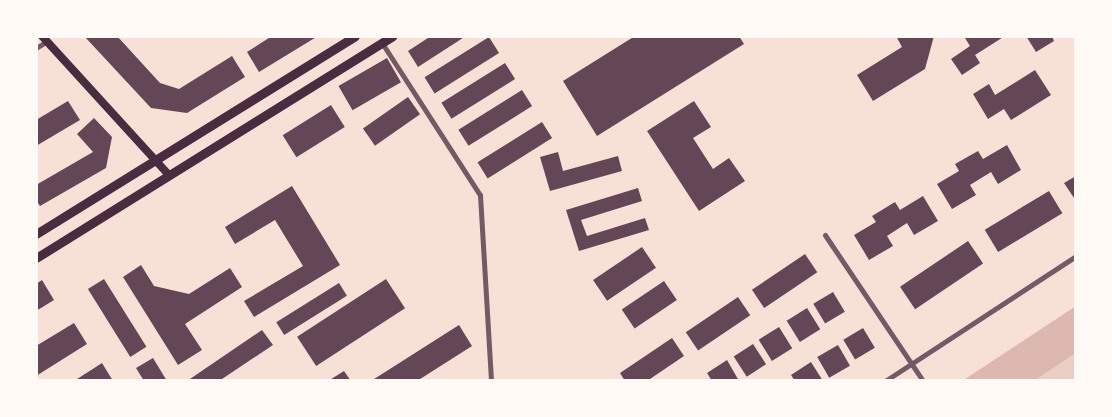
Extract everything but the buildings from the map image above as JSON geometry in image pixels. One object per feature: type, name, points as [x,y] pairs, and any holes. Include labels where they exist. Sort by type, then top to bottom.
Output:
[{"type":"main road","points":[[36,234],[155,158],[354,36]]},
{"type":"main road","points":[[36,258],[392,36]]},
{"type":"main road","points":[[45,39],[169,175]]},
{"type":"street","points":[[36,48],[45,39]]},
{"type":"street","points":[[382,43],[480,195],[491,381]]},
{"type":"street","points":[[825,235],[923,381]]},
{"type":"street","points":[[885,381],[1076,256]]},
{"type":"shaded area","points":[[1076,306],[1076,353],[1034,381],[962,381]]},
{"type":"shaded area","points":[[1076,353],[1076,381],[1034,381]]}]
